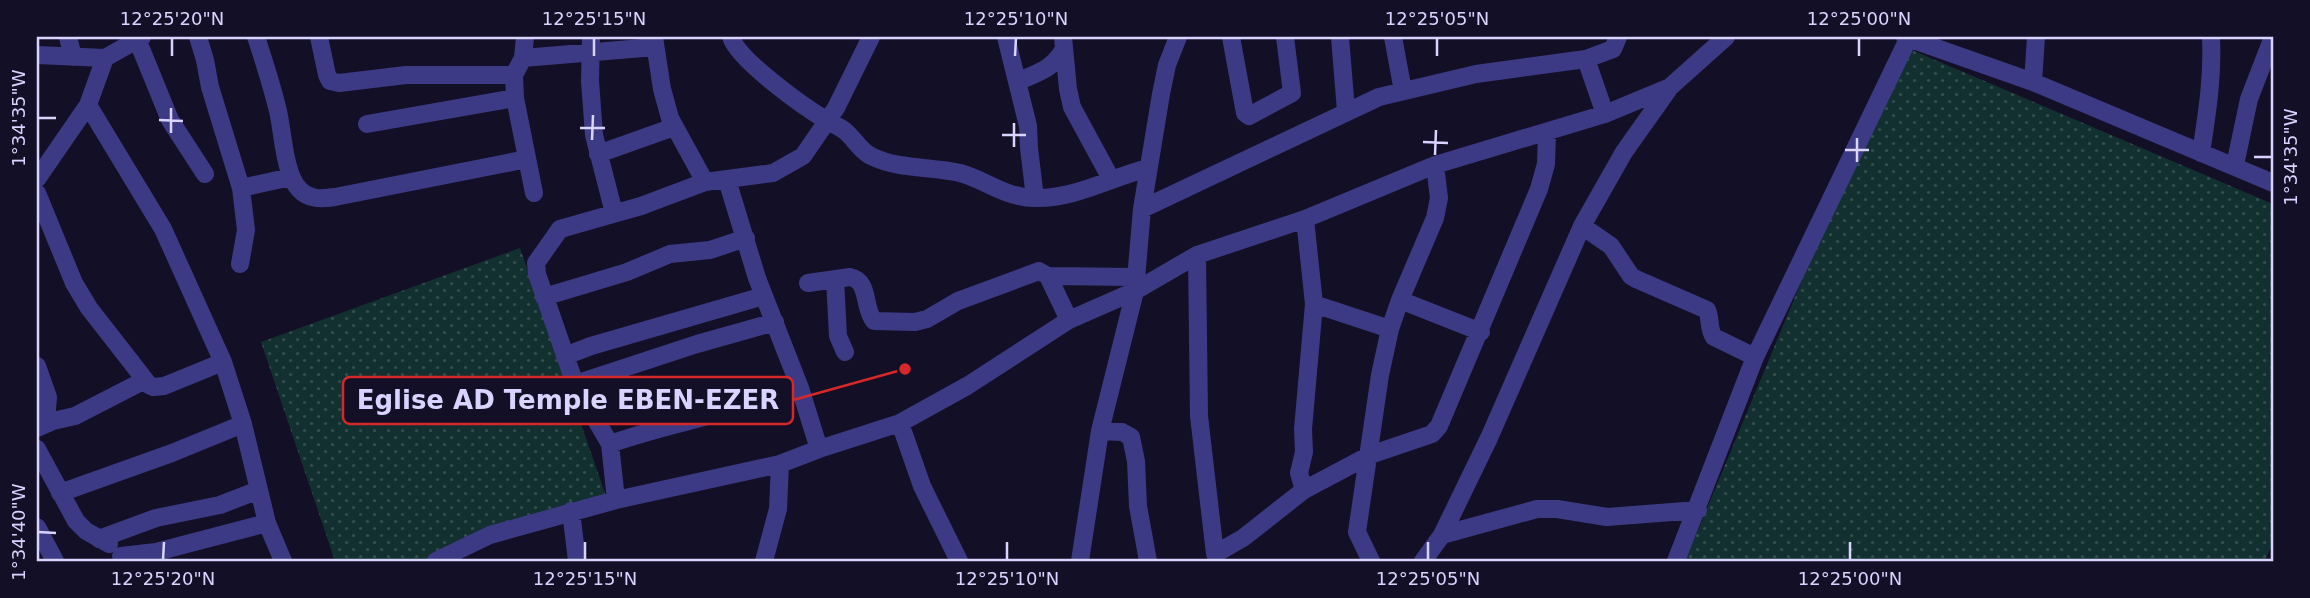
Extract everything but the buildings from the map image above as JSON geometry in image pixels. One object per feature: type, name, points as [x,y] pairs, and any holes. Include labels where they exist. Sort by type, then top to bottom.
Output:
[{"type":"street","points":[[68,37],[73,57]]},
{"type":"street","points":[[198,37],[210,87],[241,188],[246,230],[240,264]]},
{"type":"street","points":[[256,37],[278,111],[291,177],[301,192],[314,198],[326,198],[527,159]]},
{"type":"street","points":[[319,37],[327,75],[330,80],[339,83],[406,75],[514,75]]},
{"type":"street","points":[[525,37],[523,58],[514,75],[515,98],[534,193]]},
{"type":"street","points":[[731,37],[737,50],[750,62],[826,121],[846,131],[867,154],[880,160],[958,173],[1015,196],[1035,198],[1058,197],[1077,192],[1148,168]]},
{"type":"street","points":[[616,500],[610,444],[575,384],[544,297],[536,262],[556,232],[705,182],[773,173],[803,156],[836,108],[871,37]]},
{"type":"street","points":[[1006,37],[1028,125],[1035,198]]},
{"type":"street","points":[[1080,561],[1100,431],[1135,284],[1142,209],[1167,65],[1178,37]]},
{"type":"street","points":[[1231,37],[1245,113],[1249,116],[1292,93],[1285,37]]},
{"type":"street","points":[[1340,37],[1346,111]]},
{"type":"street","points":[[1393,37],[1403,91]]},
{"type":"street","points":[[1142,209],[1379,97],[1476,74],[1586,59],[1613,50],[1619,37]]},
{"type":"street","points":[[1423,561],[1442,535],[1489,439],[1582,226],[1624,152],[1670,87],[1726,37]]},
{"type":"street","points":[[2033,82],[2036,37]]},
{"type":"street","points":[[2201,153],[2212,73],[2211,37]]},
{"type":"street","points":[[2235,165],[2249,99],[2273,37]]},
{"type":"street","points":[[37,55],[105,58],[139,38],[170,120],[205,174]]},
{"type":"street","points":[[1676,561],[1755,358],[1908,38],[2033,82],[2273,183]]},
{"type":"street","points":[[523,58],[591,45],[655,42],[662,89],[674,127],[705,182]]},
{"type":"street","points":[[1017,82],[1056,62],[1063,43]]},
{"type":"street","points":[[1063,43],[1072,107],[1111,179]]},
{"type":"street","points":[[591,45],[590,82],[594,135],[614,213]]},
{"type":"street","points":[[37,179],[88,105],[105,58]]},
{"type":"street","points":[[1586,59],[1605,114]]},
{"type":"street","points":[[436,561],[490,535],[571,511],[780,464],[900,423],[967,386],[1069,320],[1135,284],[1197,255],[1305,219],[1435,165],[1546,134],[1605,114],[1670,87]]},
{"type":"street","points":[[367,124],[515,98]]},
{"type":"street","points":[[88,105],[163,229],[223,362],[243,424],[267,523],[283,561]]},
{"type":"street","points":[[598,154],[674,127]]},
{"type":"street","points":[[1197,255],[1199,415],[1209,557],[1243,538],[1304,490],[1370,455],[1432,434],[1439,426],[1539,189],[1546,164],[1546,134]]},
{"type":"street","points":[[1371,561],[1357,532],[1380,375],[1390,329],[1400,300],[1435,218],[1439,198],[1435,165]]},
{"type":"street","points":[[241,188],[291,177]]},
{"type":"street","points":[[727,180],[757,278],[800,388],[819,449]]},
{"type":"street","points":[[37,193],[74,283],[89,308],[145,380],[153,387],[164,386],[223,362]]},
{"type":"street","points":[[1304,490],[1299,473],[1304,452],[1303,429],[1314,304],[1305,219]]},
{"type":"street","points":[[1582,226],[1611,246],[1631,276],[1707,310],[1710,331],[1714,337],[1755,358]]},
{"type":"street","points":[[544,297],[627,272],[670,254],[710,250],[746,238]]},
{"type":"street","points":[[808,283],[857,279],[863,285],[871,318],[874,321],[888,322],[927,320],[958,301],[1039,271],[1048,276],[1135,284]]},
{"type":"street","points":[[1048,276],[1069,320]]},
{"type":"street","points":[[835,279],[838,336],[845,352]]},
{"type":"street","points":[[565,356],[764,296]]},
{"type":"street","points":[[1400,300],[1480,331]]},
{"type":"street","points":[[1314,304],[1390,329]]},
{"type":"street","points":[[575,384],[697,344],[775,323]]},
{"type":"street","points":[[37,366],[49,402],[47,410],[37,411]]},
{"type":"street","points":[[37,428],[75,416],[145,380]]},
{"type":"street","points":[[610,444],[652,429],[680,424],[718,412],[755,398],[800,388]]},
{"type":"street","points":[[900,423],[922,486],[959,561]]},
{"type":"street","points":[[60,493],[243,424]]},
{"type":"street","points":[[1100,431],[1128,434],[1135,448],[1138,506],[1147,561]]},
{"type":"street","points":[[37,449],[42,475],[60,493],[76,521],[112,546],[122,559],[157,556],[267,523]]},
{"type":"street","points":[[764,561],[778,509],[780,464]]},
{"type":"street","points":[[99,539],[156,517],[220,505],[259,489]]},
{"type":"street","points":[[1442,535],[1537,509],[1557,509],[1607,517],[1698,510]]},
{"type":"street","points":[[571,511],[577,561]]},
{"type":"street","points":[[37,527],[55,561]]},
{"type":"green space","points":[[1900,45],[2273,204],[2273,542],[2265,561],[1685,561]]},
{"type":"green space","points":[[520,248],[606,496],[428,561],[335,561],[261,342]]},
{"type":"place","name":"Eglise AD Temple EBEN-EZER","points":[[905,369]]}]
